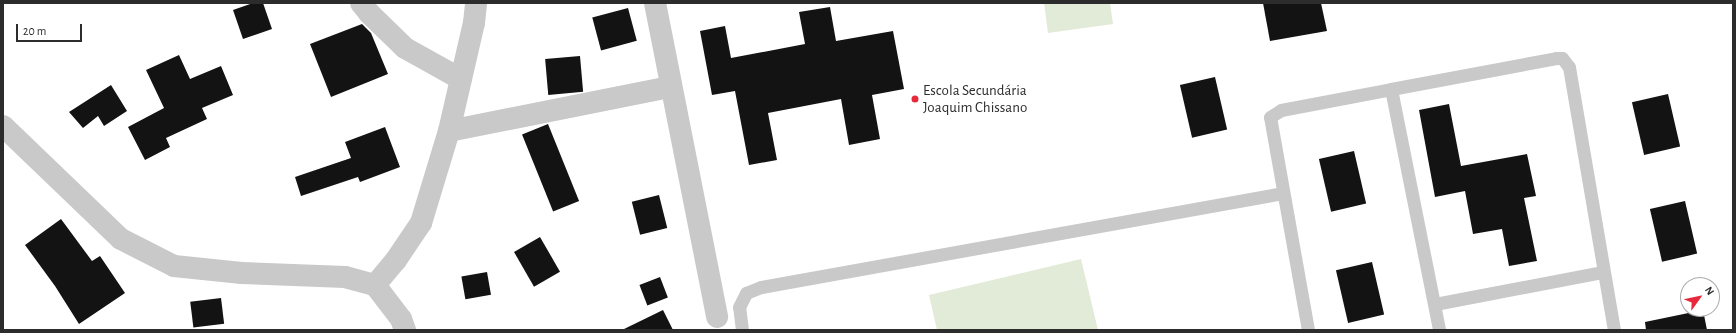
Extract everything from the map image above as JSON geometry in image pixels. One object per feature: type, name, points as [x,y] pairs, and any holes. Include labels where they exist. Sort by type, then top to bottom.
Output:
[{"type":"street","points":[[361,3],[369,13],[405,48],[461,79]]},
{"type":"street","points":[[375,285],[396,260],[421,223],[449,131],[474,23],[476,3]]},
{"type":"street","points":[[655,3],[670,87],[717,317]]},
{"type":"street","points":[[449,131],[670,87]]},
{"type":"street","points":[[3,126],[121,240],[174,266],[242,273],[345,277],[375,285],[401,319],[404,330]]},
{"type":"lane","points":[[1308,330],[1270,117],[1281,110],[1556,58],[1562,58],[1569,67],[1614,330]]},
{"type":"lane","points":[[1391,89],[1439,330]]},
{"type":"lane","points":[[742,330],[739,307],[746,293],[761,287],[1283,193]]},
{"type":"lane","points":[[1435,304],[1603,272]]},
{"type":"green space","points":[[1044,3],[1110,3],[1113,24],[1048,33]]},
{"type":"green space","points":[[1081,259],[1098,330],[937,330],[929,295]]},
{"type":"building","points":[[253,3],[263,3],[272,29],[243,39],[233,10]]},
{"type":"building","points":[[1263,3],[1321,3],[1327,31],[1270,41]]},
{"type":"building","points":[[830,7],[836,41],[893,31],[904,89],[872,95],[880,139],[849,145],[841,99],[768,113],[777,160],[749,165],[735,91],[712,95],[700,31],[725,26],[731,58],[805,44],[799,12]]},
{"type":"building","points":[[628,8],[637,41],[601,50],[592,18]]},
{"type":"building","points":[[362,24],[371,33],[388,74],[331,97],[310,44]]},
{"type":"building","points":[[179,55],[190,79],[221,66],[233,95],[202,108],[207,119],[166,138],[170,147],[145,160],[128,127],[164,108],[146,70]]},
{"type":"building","points":[[580,56],[583,92],[548,95],[545,59]]},
{"type":"building","points":[[1215,77],[1227,130],[1192,138],[1180,85]]},
{"type":"building","points":[[111,85],[127,111],[104,126],[98,116],[83,128],[69,112]]},
{"type":"building","points":[[1668,94],[1680,147],[1644,155],[1632,102]]},
{"type":"building","points":[[1449,104],[1461,166],[1527,154],[1536,196],[1524,198],[1537,261],[1509,266],[1502,229],[1473,234],[1465,191],[1435,197],[1419,110]]},
{"type":"building","points":[[548,124],[579,201],[553,211],[522,134]]},
{"type":"building","points":[[385,127],[400,167],[360,182],[358,177],[301,196],[295,177],[351,158],[345,142]]},
{"type":"building","points":[[1354,151],[1366,204],[1331,212],[1319,159]]},
{"type":"building","points":[[659,195],[667,228],[640,235],[632,202]]},
{"type":"building","points":[[1685,201],[1697,254],[1662,262],[1650,209]]},
{"type":"building","points":[[61,219],[92,261],[100,256],[125,293],[79,324],[55,286],[25,245]]},
{"type":"building","points":[[540,237],[560,272],[534,287],[514,252]]},
{"type":"building","points":[[1372,262],[1384,315],[1348,323],[1336,270]]},
{"type":"building","points":[[487,272],[491,295],[465,299],[461,277]]},
{"type":"building","points":[[660,277],[668,298],[647,305],[639,285]]},
{"type":"building","points":[[221,298],[224,324],[193,328],[190,302]]},
{"type":"building","points":[[663,310],[673,330],[622,330]]},
{"type":"building","points":[[1680,315],[1680,317],[1704,317],[1707,330],[1646,330],[1645,322]]},
{"type":"place","name":"Escola Secundária Joaquim Chissano","points":[[915,99]]}]
